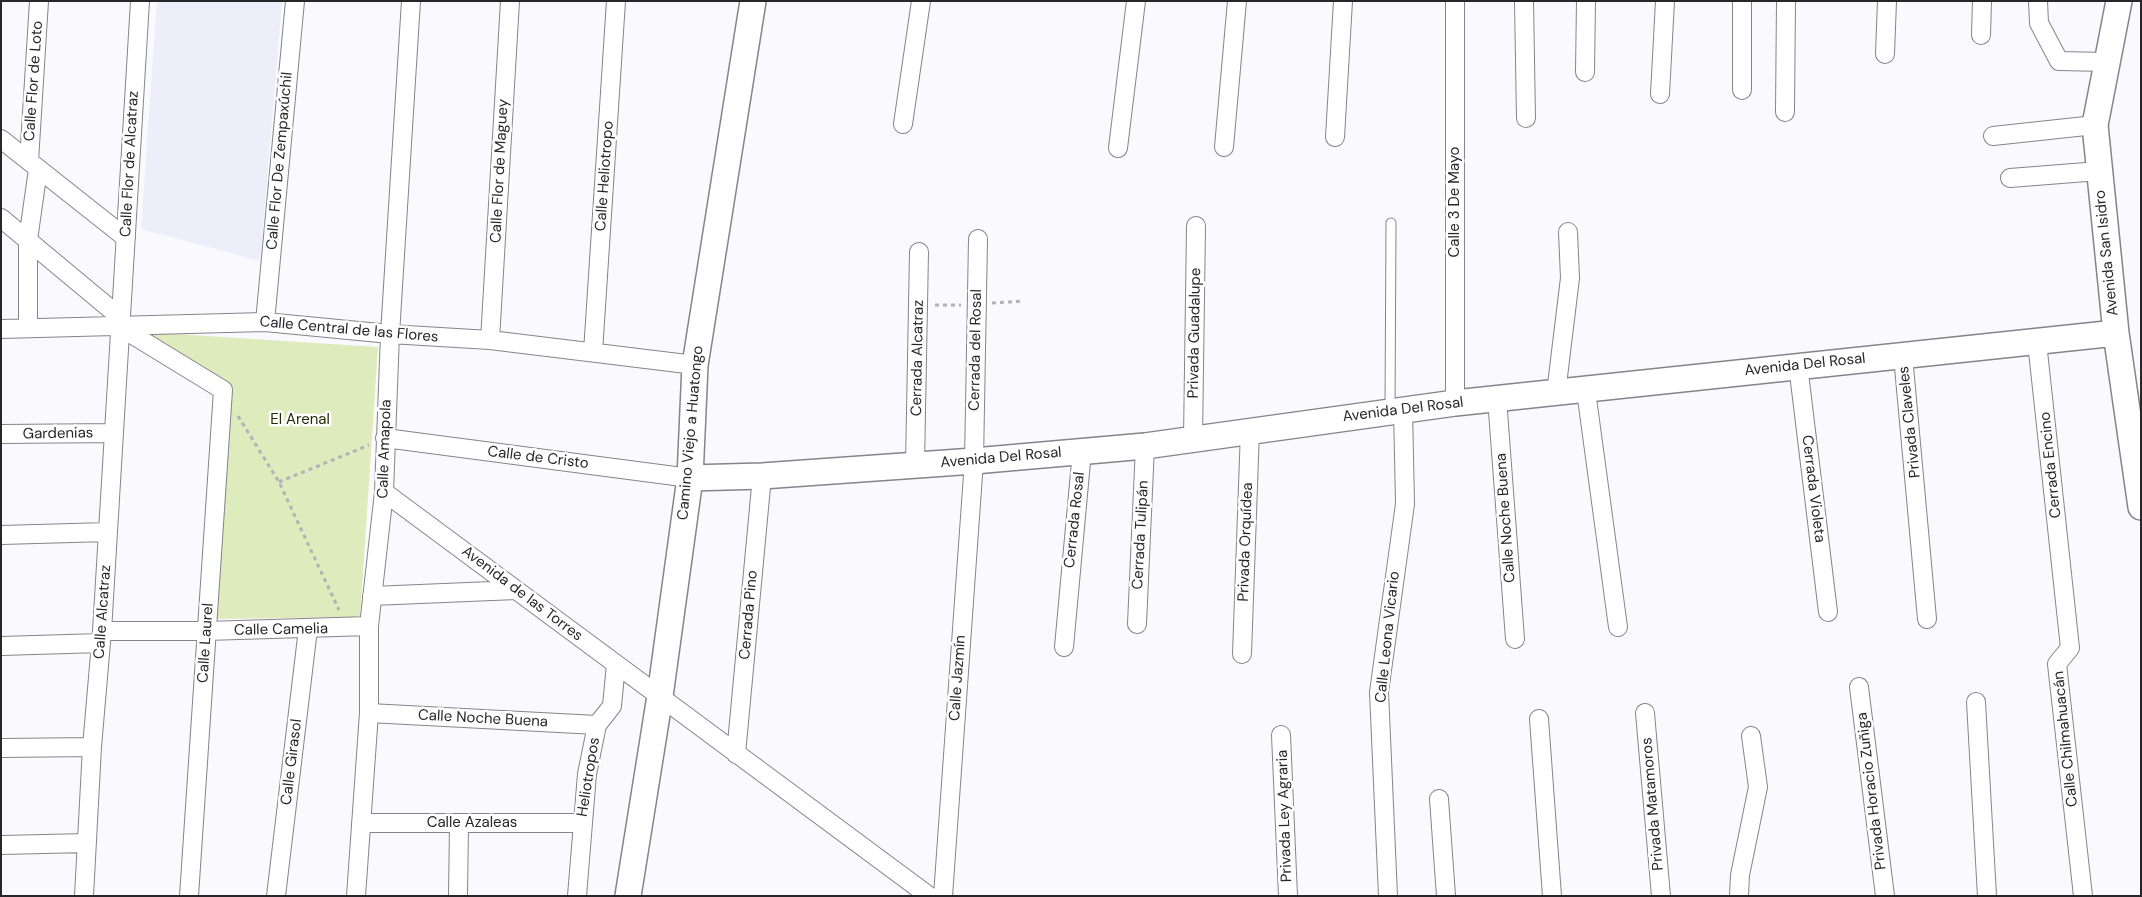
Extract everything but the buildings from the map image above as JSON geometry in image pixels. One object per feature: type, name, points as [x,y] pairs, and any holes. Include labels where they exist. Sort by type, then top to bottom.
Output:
[{"type":"main road","name":"Camino Viejo a Huatongo","points":[[628,896],[660,696],[690,478],[695,365],[753,1]]},
{"type":"main road","name":"Avenida San Isidro","points":[[2119,1],[2094,125],[2116,334],[2141,507]]},
{"type":"main road","name":"Avenida Del Rosal","points":[[690,478],[762,476],[974,461],[1145,446],[1396,410],[1497,398],[1586,391],[1798,365],[2116,334]]},
{"type":"street","name":"Calle Flor de Loto","points":[[28,328],[28,240],[33,165],[39,1]]},
{"type":"street","name":"Calle Flor de Alcatraz","points":[[120,322],[140,1]]},
{"type":"street","name":"Calle Flor De Zempaxúchil","points":[[265,322],[295,1]]},
{"type":"street","name":"Calle Amapola","points":[[356,896],[369,713],[369,626],[384,492],[390,334],[411,1]]},
{"type":"street","name":"Calle Flor de Maguey","points":[[490,340],[510,1]]},
{"type":"street","name":"Calle Heliotropo","points":[[593,352],[616,1]]},
{"type":"street","points":[[903,124],[921,1]]},
{"type":"street","points":[[1118,148],[1136,1]]},
{"type":"street","points":[[1224,147],[1237,1]]},
{"type":"street","points":[[1335,137],[1343,1]]},
{"type":"street","name":"Calle 3 De Mayo","points":[[1455,1],[1455,403]]},
{"type":"street","points":[[1524,1],[1526,118]]},
{"type":"street","points":[[1585,72],[1586,1]]},
{"type":"street","points":[[1660,94],[1665,1]]},
{"type":"street","points":[[1742,1],[1742,90]]},
{"type":"street","points":[[1785,112],[1786,1]]},
{"type":"street","points":[[1885,54],[1887,1]]},
{"type":"street","points":[[1981,35],[1982,1]]},
{"type":"street","points":[[2038,1],[2039,23],[2058,62],[2107,62]]},
{"type":"street","points":[[1993,136],[2094,125]]},
{"type":"street","points":[[1,139],[126,238]]},
{"type":"street","points":[[2010,178],[2099,171]]},
{"type":"street","points":[[1,218],[120,322],[223,390]]},
{"type":"street","name":"Privada Guadalupe","points":[[1193,440],[1196,226]]},
{"type":"street","points":[[1556,393],[1570,278],[1568,232]]},
{"type":"street","name":"Cerrada del Rosal","points":[[974,461],[978,239]]},
{"type":"street","name":"Cerrada Alcatraz","points":[[915,465],[919,252]]},
{"type":"street","name":"Calle Central de las Flores","points":[[1,329],[120,322],[265,322],[390,334],[490,340],[695,365]]},
{"type":"street","name":"Calle Alcatraz","points":[[84,896],[92,748],[102,637],[120,322]]},
{"type":"street","name":"Cerrada Encino","points":[[2037,342],[2065,587]]},
{"type":"street","name":"Privada Claveles","points":[[1903,356],[1928,620]]},
{"type":"street","name":"Cerrada Violeta","points":[[1798,365],[1828,612]]},
{"type":"street","name":"Calle Laurel","points":[[189,896],[223,390]]},
{"type":"street","points":[[1586,391],[1618,627]]},
{"type":"street","name":"Calle Noche Buena","points":[[1497,398],[1515,639]]},
{"type":"street","name":"Calle Leona Vicario","points":[[1388,896],[1379,692],[1404,504],[1396,410]]},
{"type":"street","name":"Privada Orquídea","points":[[1242,654],[1250,430]]},
{"type":"street","name":"Gardenias","points":[[1,434],[114,433]]},
{"type":"street","name":"Calle de Cristo","points":[[385,438],[690,478]]},
{"type":"street","name":"Cerrada Tulipán","points":[[1137,624],[1145,446]]},
{"type":"street","name":"Cerrada Rosal","points":[[1064,647],[1082,451]]},
{"type":"street","name":"Calle Jazmín","points":[[943,896],[974,461]]},
{"type":"street","name":"Cerrada Pino","points":[[736,754],[762,476]]},
{"type":"street","name":"Avenida de las Torres","points":[[384,492],[929,896]]},
{"type":"street","points":[[1,535],[108,532]]},
{"type":"street","name":"Calle Chilmahuacán","points":[[2065,587],[2070,648],[2057,664],[2082,896]]},
{"type":"street","points":[[372,596],[516,590]]},
{"type":"street","name":"Calle Camelia","points":[[1,646],[102,637],[369,626]]},
{"type":"street","name":"Calle Girasol","points":[[276,896],[308,629]]},
{"type":"street","name":"Heliotropos","points":[[577,896],[587,774],[597,725],[612,706],[616,664]]},
{"type":"street","name":"Privada Horacio Zuñiga","points":[[1859,687],[1885,896]]},
{"type":"street","points":[[1976,702],[1987,896]]},
{"type":"street","name":"Calle Noche Buena","points":[[369,713],[597,725]]},
{"type":"street","name":"Privada Matamoros","points":[[1645,713],[1661,896]]},
{"type":"street","points":[[1539,719],[1552,896]]},
{"type":"street","name":"Privada Ley Agraria","points":[[1281,735],[1288,896]]},
{"type":"street","points":[[1739,896],[1740,875],[1758,787],[1751,736]]},
{"type":"street","points":[[1,748],[92,748]]},
{"type":"street","points":[[1439,799],[1446,896]]},
{"type":"street","name":"Calle Azaleas","points":[[361,823],[582,823]]},
{"type":"street","points":[[458,896],[459,824]]},
{"type":"street","points":[[1,845],[87,843]]},
{"type":"lane","points":[[1391,223],[1396,410]]},
{"type":"path","points":[[223,390],[279,482],[348,628]]},
{"type":"path","points":[[279,482],[385,438]]},
{"type":"shaded area","points":[[157,1],[282,2],[260,261],[141,229]]},
{"type":"green space","name":"El Arenal","points":[[145,332],[378,347],[360,617],[214,619],[228,390]]}]
